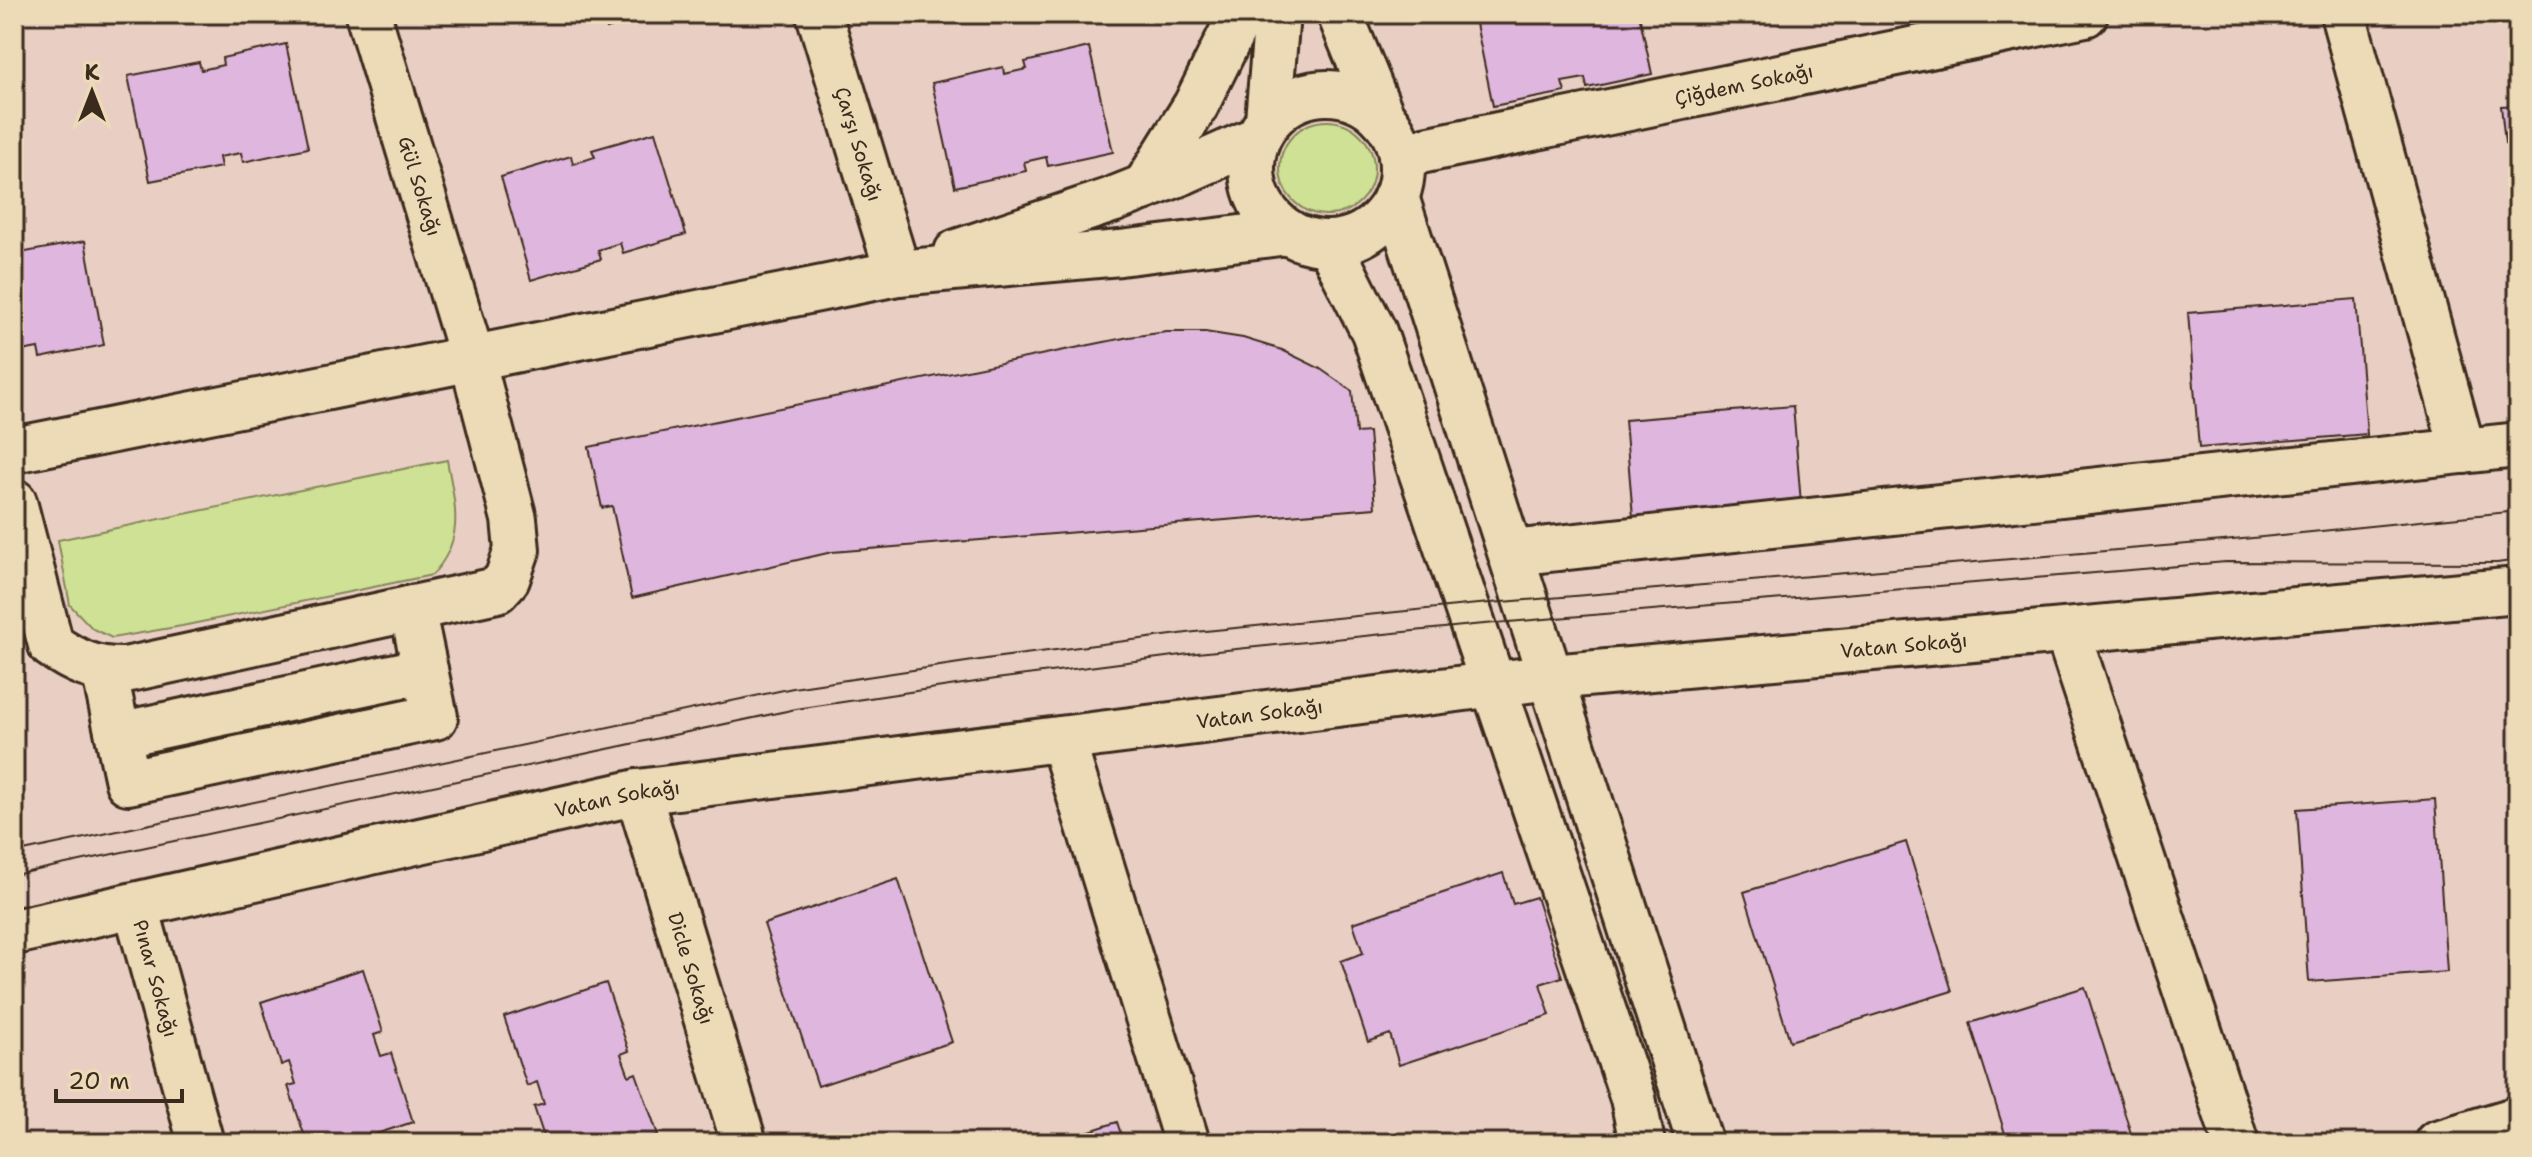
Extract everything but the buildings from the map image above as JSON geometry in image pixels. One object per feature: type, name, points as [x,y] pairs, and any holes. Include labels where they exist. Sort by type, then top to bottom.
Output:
[{"type":"street","name":"Gül Sokağı","points":[[368,14],[472,358],[518,534],[517,550],[507,579],[497,590],[412,608]]},
{"type":"street","name":"Çarşı Sokağı","points":[[819,14],[898,273]]},
{"type":"street","points":[[1145,187],[1196,105],[1241,14]]},
{"type":"street","points":[[1277,14],[1263,130],[1252,160],[1256,191],[1271,219],[1309,238],[1374,332],[1633,1098],[1642,1143]]},
{"type":"street","points":[[1340,14],[1393,156],[1511,553],[1700,1143]]},
{"type":"street","name":"Çiğdem Sokağı","points":[[1393,156],[2085,14]]},
{"type":"street","points":[[2343,14],[2463,451]]},
{"type":"street","points":[[14,450],[898,273],[1309,238],[1350,239],[1369,229],[1385,215],[1393,156],[1365,104],[1345,95],[1324,93],[1303,97],[1284,106],[1263,130],[1145,187],[898,273]]},
{"type":"street","points":[[1511,553],[2518,445]]},
{"type":"street","points":[[14,502],[51,645],[68,657],[104,670],[125,670],[412,608],[435,717],[128,782],[104,670]]},
{"type":"street","name":"Vatan Sokağı","points":[[14,932],[638,792],[1552,677],[2518,590]]},
{"type":"street","points":[[2067,631],[2236,1143]]},
{"type":"street","points":[[1062,739],[1187,1143]]},
{"type":"street","name":"Dicle Sokağı","points":[[638,792],[744,1143]]},
{"type":"street","name":"Pınar Sokağı","points":[[136,907],[201,1143]]},
{"type":"street","points":[[2437,1143],[2518,1119]]},
{"type":"green space","points":[[1327,121],[1345,124],[1360,135],[1371,150],[1374,168],[1371,186],[1360,201],[1345,212],[1327,215],[1309,212],[1294,201],[1283,186],[1280,168],[1283,150],[1294,135],[1309,124]]},
{"type":"green space","points":[[447,460],[455,507],[454,535],[443,562],[432,575],[112,638],[93,629],[70,605],[58,540]]},
{"type":"tram line","points":[[14,853],[793,688],[993,658],[1195,632],[1467,605],[2223,541],[2518,511]]},
{"type":"tram line","points":[[14,875],[796,709],[1197,653],[1473,625],[2226,562],[2497,563],[2518,560]]}]
